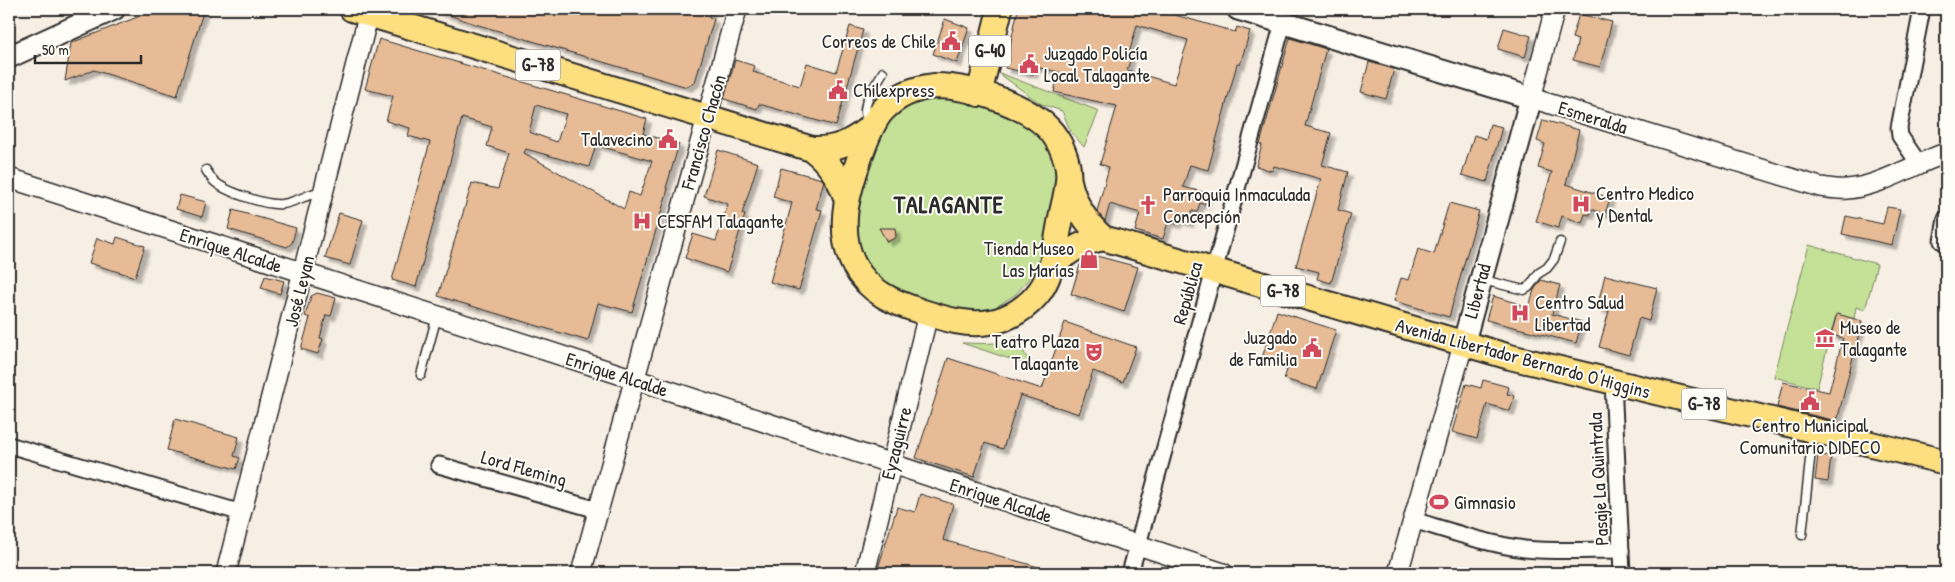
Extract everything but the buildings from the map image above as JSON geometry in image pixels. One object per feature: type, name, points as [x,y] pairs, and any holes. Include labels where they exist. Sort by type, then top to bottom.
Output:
[{"type":"main road","points":[[9,57],[114,9]]},
{"type":"main road","name":"G-40","points":[[979,94],[1000,9]]},
{"type":"main road","name":"Esmeralda","points":[[1238,9],[1531,98]]},
{"type":"main road","name":"G-78","points":[[364,10],[812,149],[823,150],[844,145],[854,140],[871,126],[888,105],[902,95],[918,88],[946,86],[979,94],[1024,109],[1043,122],[1061,146],[1074,199],[1083,216],[1103,238],[1076,246],[1050,269]]},
{"type":"main road","name":"Libertad","points":[[1463,345],[1531,98]]},
{"type":"main road","name":"G-78","points":[[871,126],[847,201],[844,228],[849,256],[867,284],[883,296],[903,306],[928,314],[966,323],[990,322],[1002,320],[1017,312],[1034,298],[1045,283],[1050,269],[1069,181]]},
{"type":"main road","name":"G-78","points":[[812,149],[835,172],[847,201]]},
{"type":"main road","name":"Avenida Libertador Bernardo O'Higgins","points":[[1103,238],[1463,345],[1946,462]]},
{"type":"street","name":"Francisco Chacón","points":[[581,573],[737,9]]},
{"type":"street","name":"Libertad","points":[[1531,98],[1556,9]]},
{"type":"street","points":[[1919,164],[1900,136],[1899,128],[1922,9]]},
{"type":"street","name":"José Leyan","points":[[226,573],[324,191],[364,10]]},
{"type":"street","name":"República","points":[[1130,573],[1283,23]]},
{"type":"street","name":"Esmeralda","points":[[1531,98],[1820,187],[1836,190],[1848,190],[1866,185],[1946,153]]},
{"type":"street","name":"Enrique Alcalde","points":[[9,178],[634,379],[1223,573]]},
{"type":"street","points":[[1942,241],[1946,219]]},
{"type":"street","name":"Eyzaguirre","points":[[864,573],[928,314]]},
{"type":"street","name":"Libertad","points":[[1398,573],[1463,345]]},
{"type":"street","name":"Pasaje La Quintrala","points":[[1613,382],[1622,573]]},
{"type":"street","points":[[9,445],[242,513]]},
{"type":"street","name":"Lord Fleming","points":[[439,465],[598,510]]},
{"type":"street","points":[[1413,520],[1492,543],[1511,546],[1542,550],[1621,550]]},
{"type":"lane","points":[[871,126],[865,116],[864,106],[883,72]]},
{"type":"lane","points":[[206,170],[213,181],[226,189],[263,202],[281,205],[309,193],[324,191]]},
{"type":"lane","points":[[1481,279],[1524,290],[1529,287],[1554,259],[1560,242]]},
{"type":"lane","points":[[421,374],[437,316]]},
{"type":"lane","points":[[1802,535],[1814,430]]},
{"type":"green space","points":[[997,72],[1099,111],[1084,147],[1071,132],[1062,111],[1041,104]]},
{"type":"green space","points":[[934,95],[959,97],[1026,122],[1041,137],[1051,152],[1057,174],[1057,189],[1041,259],[1031,276],[1016,294],[996,307],[980,312],[957,312],[906,299],[871,275],[854,244],[855,199],[869,150],[893,114],[912,99]]},
{"type":"green space","points":[[1809,245],[1877,264],[1865,310],[1856,307],[1854,319],[1836,314],[1817,388],[1774,377]]},
{"type":"green space","points":[[1016,337],[1031,366],[962,343],[996,343]]},
{"type":"place","name":"Correos de Chile","points":[[951,41]]},
{"type":"place","name":"Juzgado Policía Local Talagante","points":[[1029,64]]},
{"type":"place","name":"Chilexpress","points":[[838,90]]},
{"type":"place","name":"Talavecino","points":[[668,139]]},
{"type":"place","name":"Centro Medico y Dental","points":[[1581,204]]},
{"type":"place","name":"Parroquia Inmaculada Concepción","points":[[1148,205]]},
{"type":"place","name":"CESFAM Talagante","points":[[642,221]]},
{"type":"place","name":"Tienda Museo Las Marías","points":[[1089,259]]},
{"type":"place","name":"Centro Salud Libertad","points":[[1520,313]]},
{"type":"place","name":"Museo de Talagante","points":[[1825,338]]},
{"type":"place","name":"Juzgado de Familia","points":[[1312,348]]},
{"type":"place","name":"Teatro Plaza Talagante","points":[[1094,352]]},
{"type":"place","name":"Centro Municipal Comunitario DIDECO","points":[[1810,401]]},
{"type":"place","name":"Gimnasio","points":[[1439,502]]},
{"type":"district","name":"TALAGANTE","points":[[949,205]]}]
